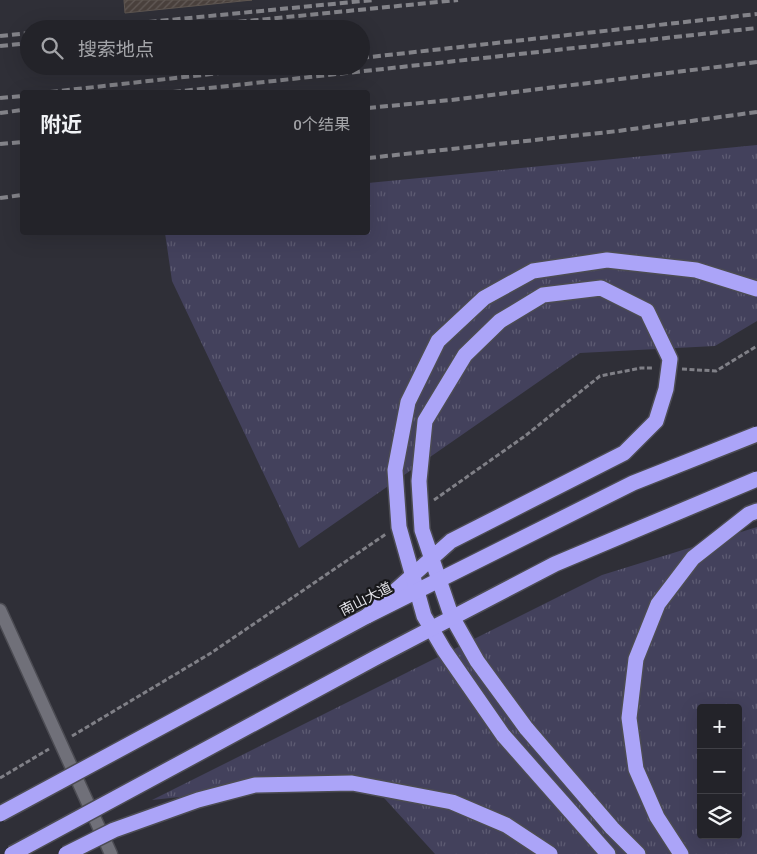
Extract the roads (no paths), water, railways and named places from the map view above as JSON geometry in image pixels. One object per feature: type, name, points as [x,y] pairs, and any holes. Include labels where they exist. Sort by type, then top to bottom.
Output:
[{"type":"highway","points":[[608,854],[503,735],[444,650],[424,616],[399,527],[396,470],[408,402],[438,341],[484,298],[533,271],[607,260],[696,270],[757,289]]},
{"type":"highway","points":[[367,616],[424,566],[430,560],[438,553],[444,547],[452,541],[624,453],[656,421],[666,389],[670,359],[647,311],[601,288],[543,295],[500,321],[464,356],[425,421],[419,481],[422,530],[430,555],[434,564],[440,581],[451,615],[477,661],[526,728],[612,828],[638,854]]},
{"type":"highway","name":"南山大道","points":[[0,814],[367,616],[632,483],[757,434]]},
{"type":"highway","points":[[12,854],[377,657],[555,564],[757,479]]},
{"type":"highway","points":[[681,854],[656,817],[636,770],[629,718],[636,659],[658,604],[693,558],[749,514],[757,511]]},
{"type":"highway","points":[[66,854],[114,830],[198,800],[255,785],[352,783],[452,802],[506,826],[550,854]]},
{"type":"street","points":[[0,610],[111,854]]},
{"type":"railway","points":[[169,20],[373,0]]},
{"type":"railway","points":[[257,20],[458,0]]},
{"type":"railway","points":[[370,57],[757,14]]},
{"type":"railway","points":[[370,70],[757,28]]},
{"type":"railway","points":[[0,36],[20,34]]},
{"type":"railway","points":[[0,46],[20,44]]},
{"type":"railway","points":[[370,108],[451,100],[757,62]]},
{"type":"railway","points":[[68,90],[202,75]]},
{"type":"railway","points":[[191,90],[328,75]]},
{"type":"railway","points":[[0,98],[20,96]]},
{"type":"railway","points":[[0,113],[20,110]]},
{"type":"railway","points":[[370,158],[618,131],[757,112]]},
{"type":"railway","points":[[0,144],[20,142]]},
{"type":"railway","points":[[0,198],[20,195]]}]
